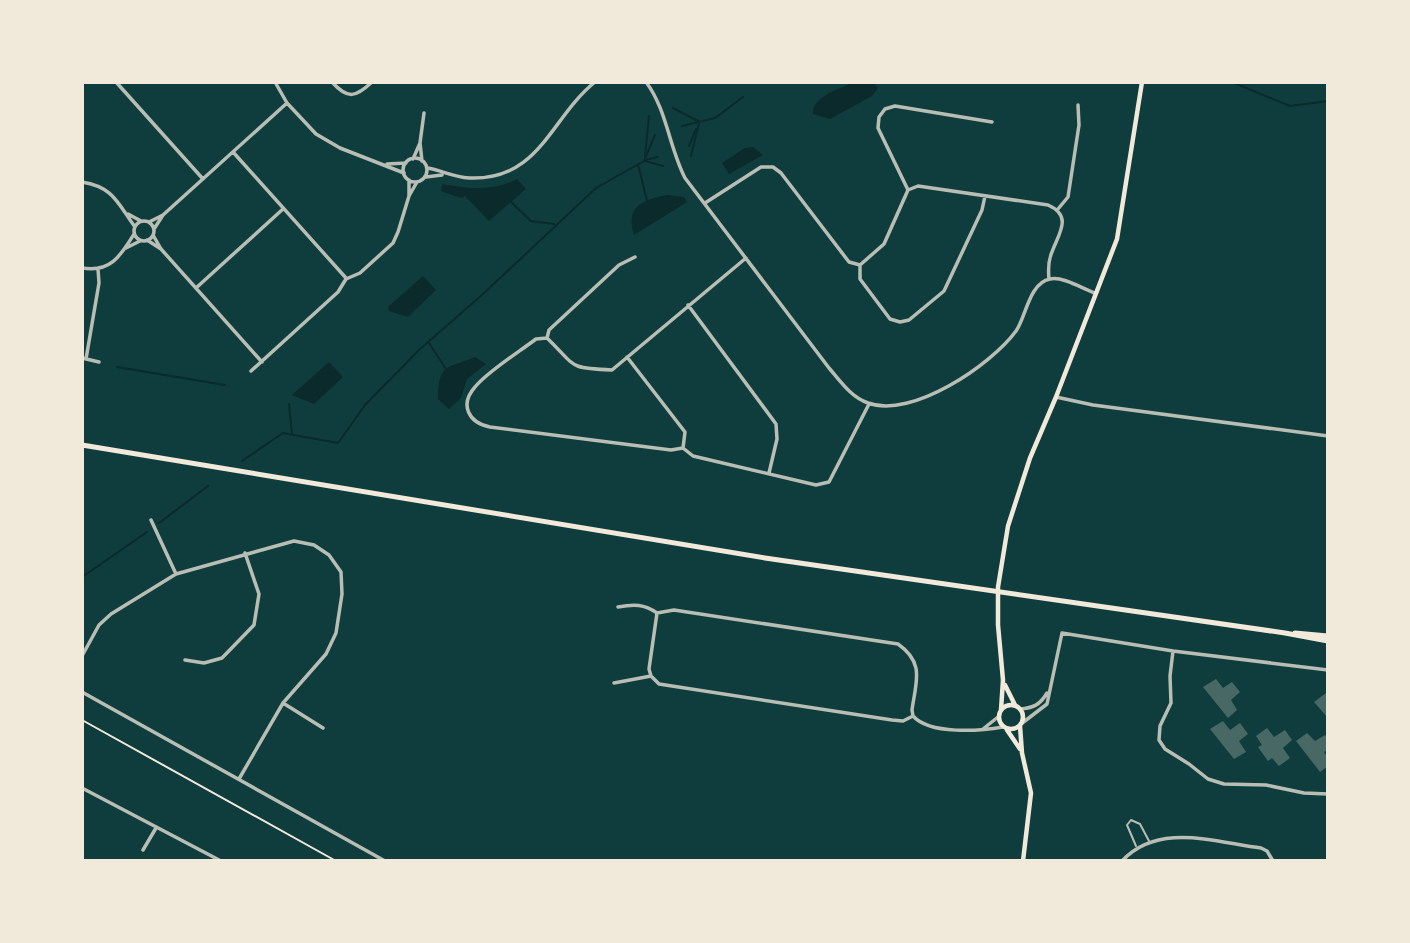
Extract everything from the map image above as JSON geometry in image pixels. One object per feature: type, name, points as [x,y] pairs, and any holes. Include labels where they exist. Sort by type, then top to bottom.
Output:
[{"type":"highway","points":[[82,445],[765,558],[1328,639]]},
{"type":"main road","points":[[1022,753],[998,717],[1003,680],[998,609],[1002,554],[1021,481],[1097,294],[1117,237],[1142,82]]},
{"type":"main road","points":[[1003,680],[1023,716],[1020,725],[1022,753],[1031,793],[1023,861]]},
{"type":"main road","points":[[1001,710],[1008,705],[1018,708]]},
{"type":"main road","points":[[1004,727],[1013,729],[1020,725]]},
{"type":"street","points":[[116,82],[203,179]]},
{"type":"street","points":[[275,82],[287,103],[306,125],[327,141],[404,173],[409,180],[409,197]]},
{"type":"street","points":[[332,82],[343,92],[352,95],[361,93],[372,82]]},
{"type":"street","points":[[420,143],[422,161],[427,168],[469,178],[489,177],[519,165],[543,145],[568,109],[595,82]]},
{"type":"street","points":[[646,82],[658,102],[679,166],[852,395],[869,404],[901,405],[947,387],[972,370],[1005,345],[1018,328],[1034,292],[1040,284],[1049,279],[1060,280],[1097,294]]},
{"type":"street","points":[[161,250],[153,235],[163,215],[287,103]]},
{"type":"street","points":[[1058,209],[1068,197],[1079,125],[1078,105]]},
{"type":"street","points":[[908,190],[878,128],[879,117],[884,109],[895,106],[992,122]]},
{"type":"street","points":[[385,164],[406,163],[413,159],[420,143],[425,113]]},
{"type":"street","points":[[233,152],[346,279]]},
{"type":"street","points":[[413,159],[422,161]]},
{"type":"street","points":[[404,173],[406,163]]},
{"type":"street","points":[[705,203],[761,167],[773,167],[781,173],[849,262],[860,265]]},
{"type":"street","points":[[425,177],[427,168]]},
{"type":"street","points":[[251,371],[338,292],[346,279],[360,273],[393,243],[417,182],[425,177],[444,174]]},
{"type":"street","points":[[409,180],[417,182]]},
{"type":"street","points":[[82,182],[106,189],[128,214],[135,227],[127,248]]},
{"type":"street","points":[[985,197],[982,210],[944,291],[909,320],[900,322],[890,319],[860,279],[860,265],[884,244],[908,190],[918,186],[1048,205],[1058,209],[1063,218],[1048,265],[1049,279]]},
{"type":"street","points":[[195,288],[283,209]]},
{"type":"street","points":[[128,214],[141,222],[149,222],[163,215]]},
{"type":"street","points":[[135,227],[141,222]]},
{"type":"street","points":[[149,222],[154,229]]},
{"type":"street","points":[[134,233],[141,240]]},
{"type":"street","points":[[147,240],[153,235]]},
{"type":"street","points":[[82,268],[98,269],[107,266],[127,248],[141,240],[147,240],[161,250],[262,362]]},
{"type":"street","points":[[547,338],[549,330],[619,265],[635,257]]},
{"type":"street","points":[[547,338],[569,363],[581,368],[612,370],[747,258]]},
{"type":"street","points":[[98,269],[99,284],[84,358],[99,362]]},
{"type":"street","points":[[688,305],[776,424],[777,439],[769,474]]},
{"type":"street","points":[[547,338],[536,339],[475,387],[469,400],[468,414],[477,424],[671,450],[683,448],[693,456],[816,485],[829,482],[869,404]]},
{"type":"street","points":[[627,357],[685,432],[683,448]]},
{"type":"street","points":[[1056,397],[1093,405],[1328,436]]},
{"type":"street","points":[[151,520],[176,574]]},
{"type":"street","points":[[82,656],[99,625],[111,614],[176,574],[293,541],[314,545],[330,555],[341,572],[342,594],[336,633],[326,654],[283,703],[239,779]]},
{"type":"street","points":[[185,660],[204,663],[222,658],[254,625],[259,594],[245,553]]},
{"type":"street","points":[[618,607],[633,604],[647,607],[657,613],[674,610],[898,644],[909,652],[918,667],[912,710],[913,716],[923,724],[966,731],[1004,727]]},
{"type":"street","points":[[657,613],[649,669],[650,676],[659,684],[892,720],[903,721],[913,716]]},
{"type":"street","points":[[1018,708],[1028,708],[1040,703],[1048,691],[1062,633],[1173,651],[1328,670]]},
{"type":"street","points":[[1173,651],[1171,703],[1160,726],[1159,740],[1165,749],[1208,779],[1224,784],[1266,785],[1304,793],[1328,794]]},
{"type":"street","points":[[614,683],[650,676]]},
{"type":"street","points":[[1020,725],[1045,707],[1049,698],[1048,691]]},
{"type":"street","points":[[82,692],[385,861]]},
{"type":"street","points":[[283,703],[323,728]]},
{"type":"street","points":[[981,730],[998,717]]},
{"type":"street","points":[[82,788],[221,861]]},
{"type":"street","points":[[143,850],[156,828]]},
{"type":"street","points":[[1122,861],[1137,847],[1149,841],[1176,836],[1261,848],[1267,851],[1273,861]]},
{"type":"lane","points":[[1137,847],[1127,825],[1131,820],[1140,824],[1149,841]]},
{"type":"path","points":[[82,720],[336,861]]},
{"type":"water","points":[[854,82],[873,82],[878,88],[872,96],[830,119],[813,114],[817,102],[822,98]]},
{"type":"water","points":[[753,147],[763,155],[729,174],[722,163],[745,148]]},
{"type":"water","points":[[517,179],[526,189],[489,221],[465,196],[461,198],[441,191],[442,184],[480,188],[499,186]]},
{"type":"water","points":[[667,195],[684,197],[687,202],[634,235],[632,218],[638,206],[650,199]]},
{"type":"water","points":[[423,276],[436,290],[408,317],[389,311],[388,307]]},
{"type":"water","points":[[475,357],[486,364],[467,379],[461,398],[449,409],[438,399],[443,372]]},
{"type":"water","points":[[329,362],[343,377],[314,404],[292,395]]},
{"type":"building","points":[[1216,679],[1223,688],[1232,682],[1240,692],[1231,700],[1237,710],[1228,718],[1203,687]]},
{"type":"building","points":[[1326,693],[1328,695],[1328,718],[1314,702]]},
{"type":"building","points":[[1223,721],[1230,730],[1240,723],[1248,734],[1239,741],[1246,752],[1234,759],[1210,729]]},
{"type":"building","points":[[1267,728],[1274,737],[1285,730],[1292,740],[1283,748],[1290,758],[1279,766],[1272,758],[1268,761],[1258,747],[1262,745],[1256,736]]},
{"type":"building","points":[[1307,733],[1315,741],[1325,735],[1328,739],[1328,750],[1324,752],[1328,758],[1328,766],[1320,772],[1296,741]]},
{"type":"waterway","points":[[1232,82],[1290,106],[1328,101]]},
{"type":"waterway","points":[[682,126],[715,118],[743,97]]},
{"type":"waterway","points":[[673,108],[698,121]]},
{"type":"waterway","points":[[645,156],[649,116]]},
{"type":"waterway","points":[[691,156],[699,123]]},
{"type":"waterway","points":[[689,146],[696,129]]},
{"type":"waterway","points":[[242,461],[283,433],[338,443],[365,405],[420,349],[596,188],[644,161],[655,135]]},
{"type":"waterway","points":[[645,160],[658,157]]},
{"type":"waterway","points":[[645,161],[663,166]]},
{"type":"waterway","points":[[638,164],[647,201]]},
{"type":"waterway","points":[[511,202],[531,221],[554,224]]},
{"type":"waterway","points":[[429,343],[446,369]]},
{"type":"waterway","points":[[117,367],[225,385]]},
{"type":"waterway","points":[[289,404],[292,434]]},
{"type":"waterway","points":[[159,523],[208,486]]},
{"type":"waterway","points":[[82,577],[147,532]]}]
